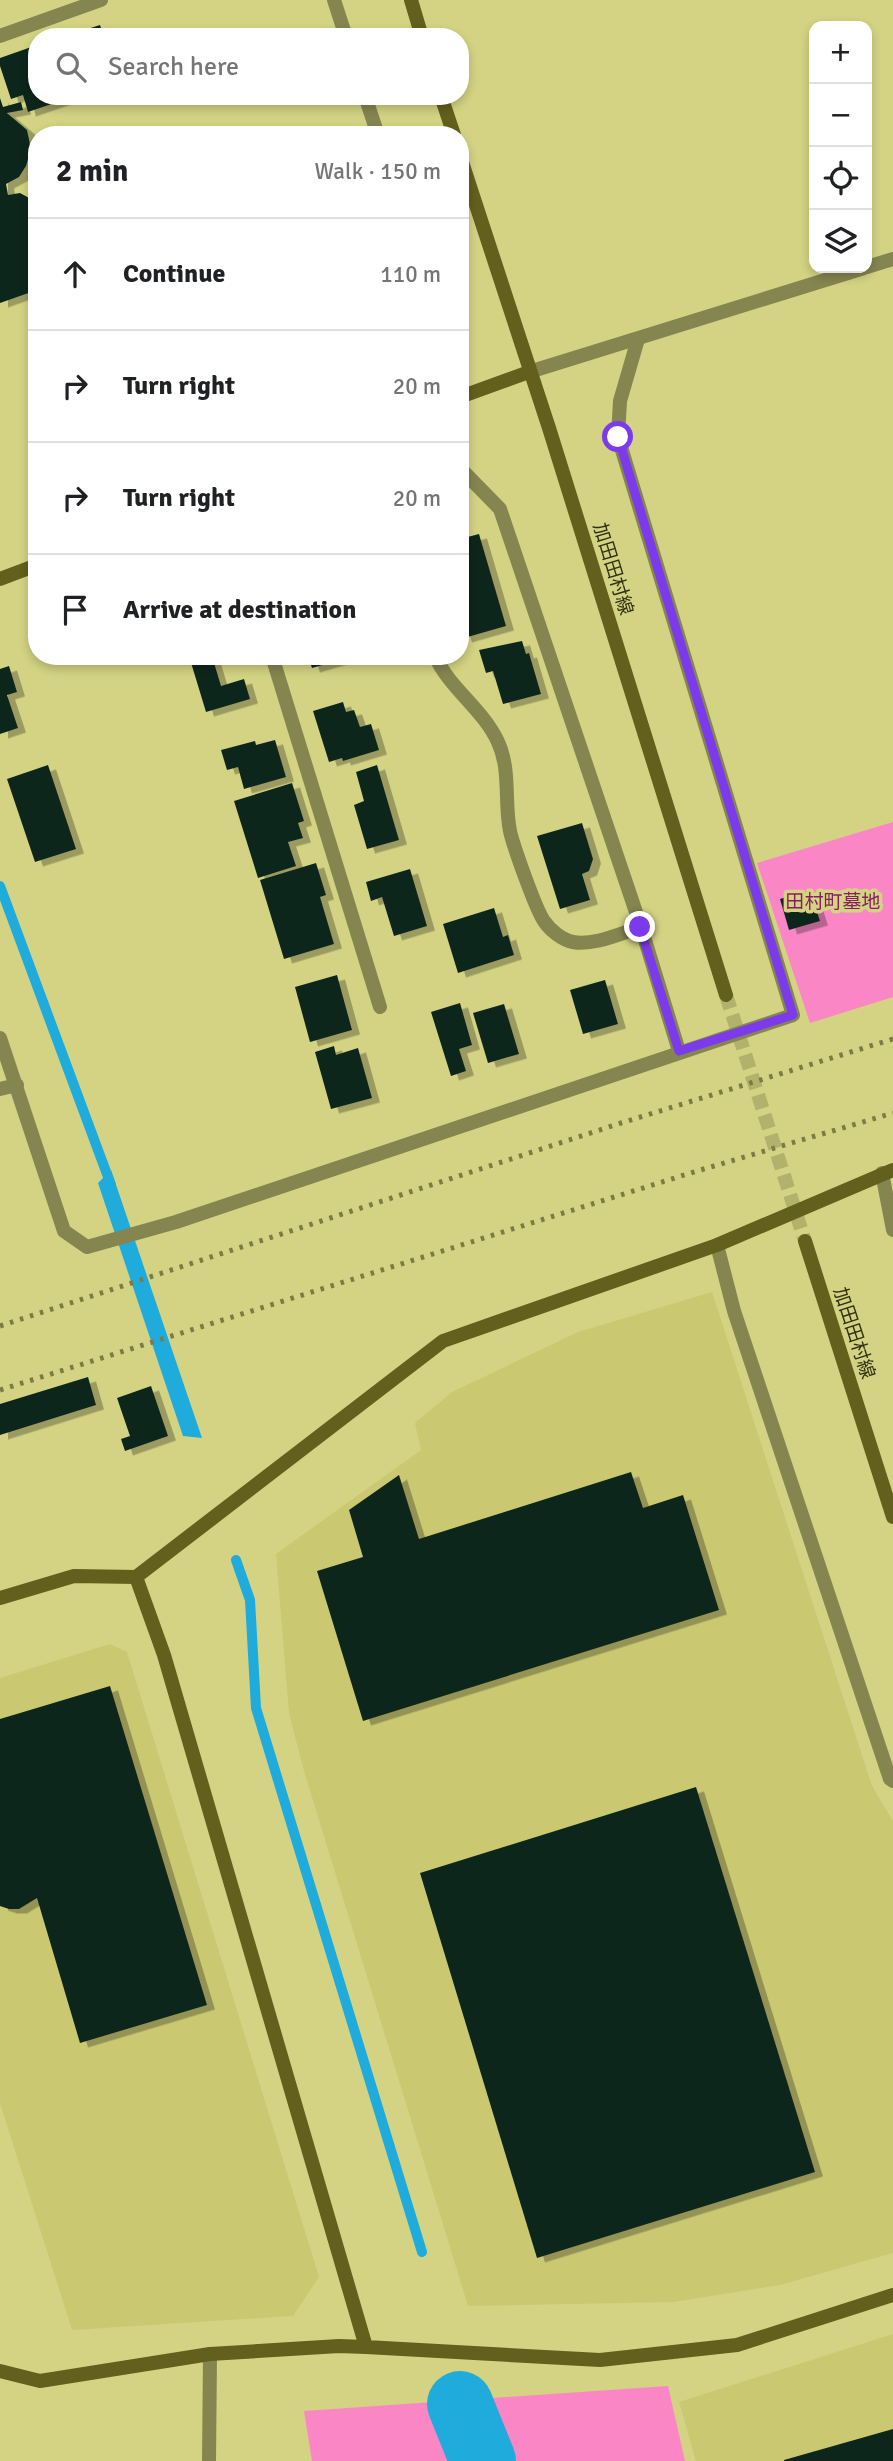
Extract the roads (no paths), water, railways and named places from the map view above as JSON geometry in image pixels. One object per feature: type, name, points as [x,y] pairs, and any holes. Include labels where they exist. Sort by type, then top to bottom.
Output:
[{"type":"street","points":[[0,36],[101,0]]},
{"type":"street","points":[[334,0],[343,28]]},
{"type":"street","points":[[411,0],[419,28]]},
{"type":"street","points":[[368,105],[375,126]]},
{"type":"street","points":[[444,105],[451,126]]},
{"type":"street","name":"加田田村線","points":[[469,184],[726,995]]},
{"type":"street","points":[[872,265],[893,259]]},
{"type":"street","points":[[469,394],[529,372],[847,273]]},
{"type":"street","points":[[0,1038],[4,1064],[16,1085],[64,1231],[87,1247],[157,1228],[793,1015],[618,437],[620,401],[638,339]]},
{"type":"street","points":[[469,477],[500,509],[679,1051]]},
{"type":"street","points":[[0,579],[28,568]]},
{"type":"street","points":[[275,665],[380,1007]]},
{"type":"street","points":[[439,665],[484,718],[498,743],[505,765],[510,831],[543,920],[556,934],[572,942],[588,942],[640,927]]},
{"type":"street","points":[[0,1090],[16,1085]]},
{"type":"street","points":[[0,1598],[74,1576],[136,1577],[443,1341],[717,1245],[887,1171],[893,1230]]},
{"type":"street","name":"加田田村線","points":[[805,1241],[893,1517]]},
{"type":"street","points":[[717,1245],[734,1311],[893,1782]]},
{"type":"street","points":[[136,1577],[164,1656],[366,2347]]},
{"type":"street","points":[[0,2371],[40,2381],[209,2354],[339,2346],[600,2360],[737,2344],[893,2295]]},
{"type":"street","points":[[209,2354],[209,2461]]},
{"type":"water","points":[[111,1170],[202,1438],[183,1436],[98,1183]]},
{"type":"waterway","points":[[0,886],[111,1185]]},
{"type":"waterway","points":[[236,1560],[250,1600],[256,1708],[422,2252]]},
{"type":"waterway","points":[[460,2404],[483,2461]]},
{"type":"tunnel","points":[[726,995],[805,1241]]},
{"type":"railway","points":[[0,1326],[621,1123],[893,1039]]},
{"type":"railway","points":[[0,1390],[697,1171],[893,1113]]},
{"type":"park label","name":"田村町墓地","points":[[833,902]]}]
